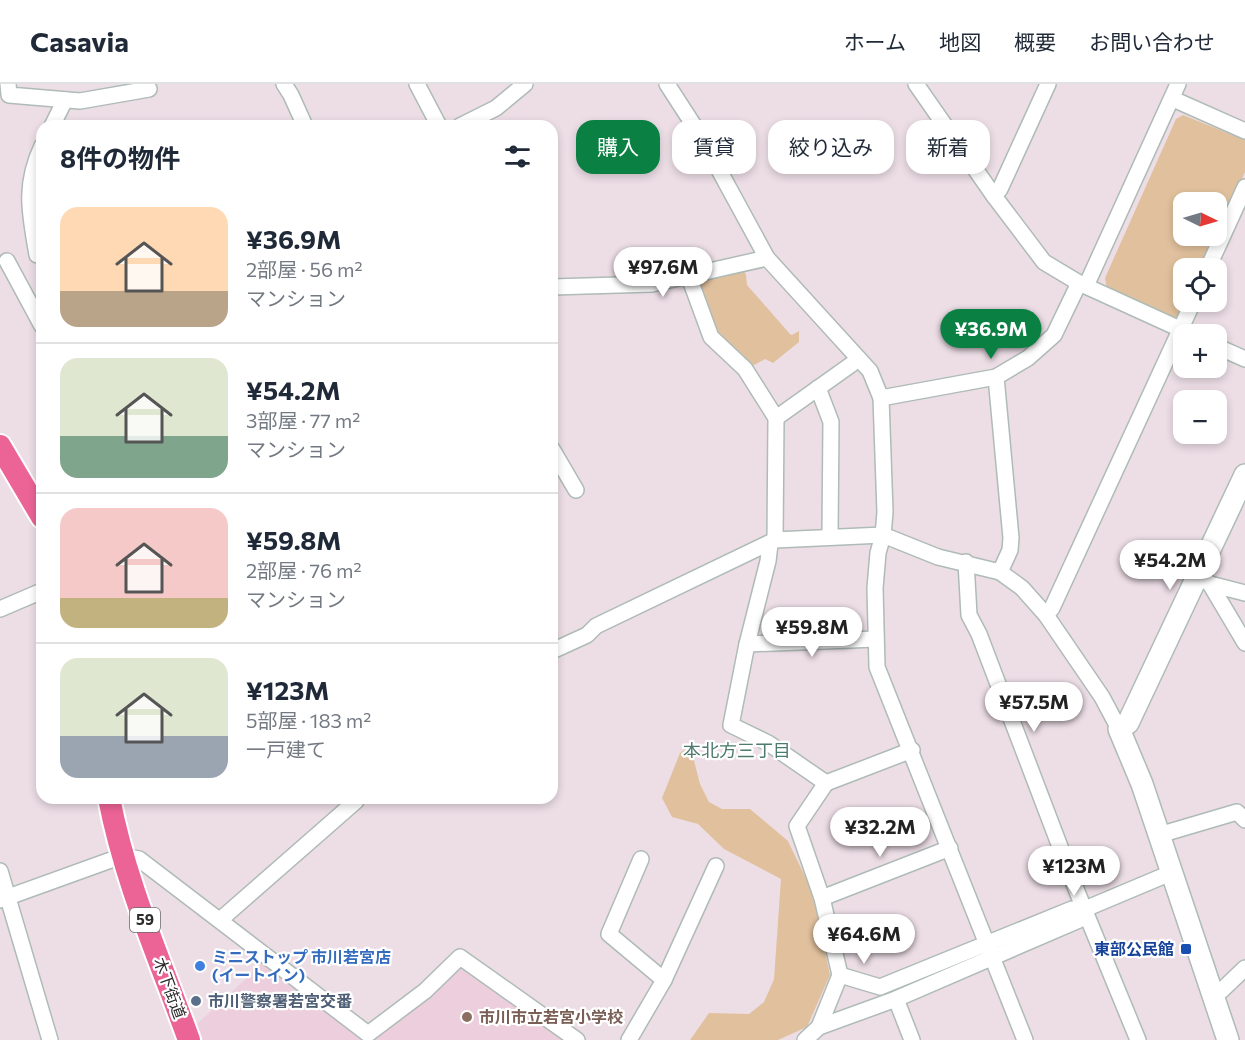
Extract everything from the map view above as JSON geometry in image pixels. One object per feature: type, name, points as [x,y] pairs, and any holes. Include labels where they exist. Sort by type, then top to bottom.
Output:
[{"type":"main road","points":[[0,446],[36,506]]},
{"type":"main road","name":"木下街道","points":[[110,804],[122,856],[189,1040]]},
{"type":"street","points":[[8,84],[9,95],[80,101],[117,90],[148,89]]},
{"type":"street","points":[[284,84],[302,120]]},
{"type":"street","points":[[417,84],[436,120]]},
{"type":"street","points":[[472,120],[496,108],[525,84]]},
{"type":"street","points":[[667,84],[700,135],[733,200],[767,258],[870,371],[881,398],[885,512],[875,588],[877,668],[912,750],[1025,1040]]},
{"type":"street","points":[[916,84],[994,196],[1044,262],[1083,285],[1173,326]]},
{"type":"street","points":[[994,196],[1000,189],[1048,84]]},
{"type":"street","points":[[881,398],[996,376],[1028,358],[1054,335],[1083,285],[1173,99],[1178,84]]},
{"type":"street","points":[[1173,99],[1245,131]]},
{"type":"street","points":[[55,120],[65,100]]},
{"type":"street","points":[[36,159],[28,199],[36,239]]},
{"type":"street","points":[[1213,258],[1245,187]]},
{"type":"street","points":[[36,255],[4,262],[36,316]]},
{"type":"street","points":[[558,287],[652,284],[767,258]]},
{"type":"street","points":[[689,277],[711,337],[745,369],[776,418],[772,542],[747,644],[731,725],[768,743],[826,783]]},
{"type":"street","points":[[1227,351],[1245,359]]},
{"type":"street","points":[[1046,615],[1052,608],[1173,357]]},
{"type":"street","points":[[776,418],[859,359]]},
{"type":"street","points":[[996,376],[1011,538],[1010,550],[1000,572]]},
{"type":"street","points":[[818,388],[831,422],[830,537]]},
{"type":"street","points":[[558,459],[576,490]]},
{"type":"street","points":[[1119,729],[1128,723],[1204,580],[1245,475]]},
{"type":"street","points":[[558,648],[587,635],[596,626],[772,542],[883,535],[938,558],[966,562],[1000,572],[1022,588],[1046,615],[1102,697],[1119,729],[1142,784],[1173,872],[1228,1040]]},
{"type":"street","points":[[966,562],[969,615],[979,634],[1138,1040]]},
{"type":"street","points":[[1204,580],[1245,593]]},
{"type":"street","points":[[1204,580],[1245,643]]},
{"type":"street","points":[[0,609],[36,594]]},
{"type":"street","points":[[747,644],[876,639]]},
{"type":"street","points":[[819,1027],[840,975],[822,898],[796,826],[826,783],[912,750]]},
{"type":"street","points":[[220,920],[353,804]]},
{"type":"street","points":[[1159,835],[1237,812],[1245,820]]},
{"type":"street","points":[[822,898],[950,848]]},
{"type":"street","points":[[4,898],[122,856],[139,859],[368,1034],[425,991],[459,957],[577,1040]]},
{"type":"street","points":[[641,859],[609,934],[664,980]]},
{"type":"street","points":[[629,1040],[664,980],[716,866]]},
{"type":"street","points":[[0,871],[4,898],[50,1040]]},
{"type":"street","points":[[840,975],[880,987],[990,952],[1079,920],[1085,909],[1173,872]]},
{"type":"street","points":[[805,1040],[819,1027],[896,999],[990,952]]},
{"type":"street","points":[[1212,996],[1244,970]]},
{"type":"street","points":[[896,999],[912,1040]]},
{"type":"shaded area","points":[[1183,115],[1245,140],[1245,172],[1227,212],[1227,192],[1173,192],[1173,246],[1211,246],[1205,258],[1173,258],[1173,312],[1180,312],[1178,316],[1170,319],[1107,289],[1105,278],[1176,119]]},
{"type":"shaded area","points":[[742,267],[747,285],[790,334],[799,331],[799,342],[773,363],[765,359],[749,368],[713,335],[693,280]]},
{"type":"shaded area","points":[[690,745],[700,784],[709,802],[722,809],[750,809],[788,841],[812,891],[830,975],[807,1027],[778,1040],[690,1040],[709,1013],[749,1014],[764,1002],[774,979],[781,879],[724,849],[698,824],[672,817],[662,798],[680,753]]},
{"type":"shaded area","points":[[263,963],[368,1040],[203,1040],[197,1024]]},
{"type":"shaded area","name":"市川市立若宮小学校","points":[[455,967],[463,967],[568,1040],[371,1040]]},
{"type":"place","name":"東部公民館","points":[[1186,949]]},
{"type":"place","name":"ミニストップ 市川若宮店 (イートイン)","points":[[200,966]]},
{"type":"place","name":"市川警察署若宮交番","points":[[196,1001]]},
{"type":"place","name":"市川市立若宮小学校","points":[[467,1017]]},
{"type":"district","name":"本北方三丁目","points":[[737,751]]}]
